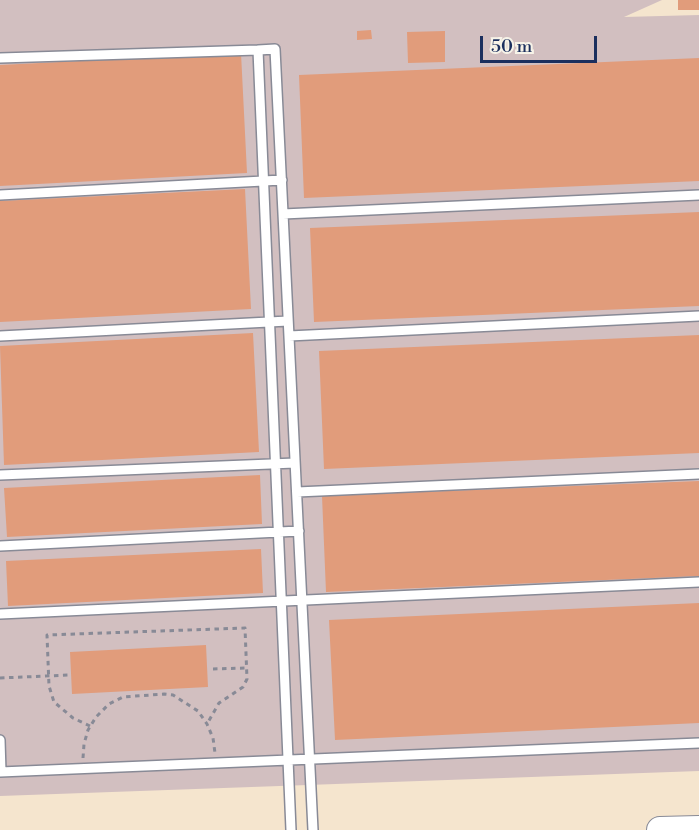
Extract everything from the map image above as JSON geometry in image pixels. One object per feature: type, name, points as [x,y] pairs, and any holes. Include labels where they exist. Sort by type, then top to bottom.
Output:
[{"type":"main road","points":[[660,830],[699,829]]},
{"type":"lane","points":[[0,58],[275,49],[314,830]]},
{"type":"lane","points":[[258,50],[291,830]]},
{"type":"lane","points":[[0,195],[282,180]]},
{"type":"lane","points":[[283,214],[699,195]]},
{"type":"lane","points":[[289,336],[699,316]]},
{"type":"lane","points":[[0,336],[288,321]]},
{"type":"lane","points":[[0,475],[295,463]]},
{"type":"lane","points":[[297,492],[699,474]]},
{"type":"lane","points":[[0,546],[299,531]]},
{"type":"lane","points":[[0,614],[699,582]]},
{"type":"lane","points":[[0,740],[1,772],[699,743]]},
{"type":"path","points":[[90,726],[73,718],[54,702],[49,686],[48,635],[245,628],[247,680],[243,687],[219,703],[207,724]]},
{"type":"path","points":[[213,669],[247,668]]},
{"type":"path","points":[[0,678],[69,675]]},
{"type":"path","points":[[82,768],[84,744],[90,726],[109,704],[123,697],[164,694],[173,695],[198,711],[213,738],[217,763]]},
{"type":"shaded area","points":[[0,0],[662,0],[624,17],[699,15],[699,771],[0,796]]},
{"type":"building","points":[[678,0],[699,0],[699,10],[678,10]]},
{"type":"building","points":[[371,30],[372,39],[357,40],[357,31]]},
{"type":"building","points":[[445,31],[445,62],[408,63],[407,32]]},
{"type":"building","points":[[241,53],[247,173],[0,186],[0,65]]},
{"type":"building","points":[[699,58],[699,181],[304,198],[299,75]]},
{"type":"building","points":[[245,189],[251,309],[0,322],[0,201]]},
{"type":"building","points":[[699,212],[699,306],[314,322],[310,228]]},
{"type":"building","points":[[253,333],[259,452],[4,465],[0,346]]},
{"type":"building","points":[[699,335],[699,453],[324,469],[319,351]]},
{"type":"building","points":[[260,475],[262,524],[7,537],[4,488]]},
{"type":"building","points":[[699,481],[699,576],[326,592],[322,496]]},
{"type":"building","points":[[261,549],[263,593],[8,606],[6,561]]},
{"type":"building","points":[[699,603],[699,723],[335,740],[329,620]]},
{"type":"building","points":[[206,645],[208,687],[72,694],[70,652]]}]
